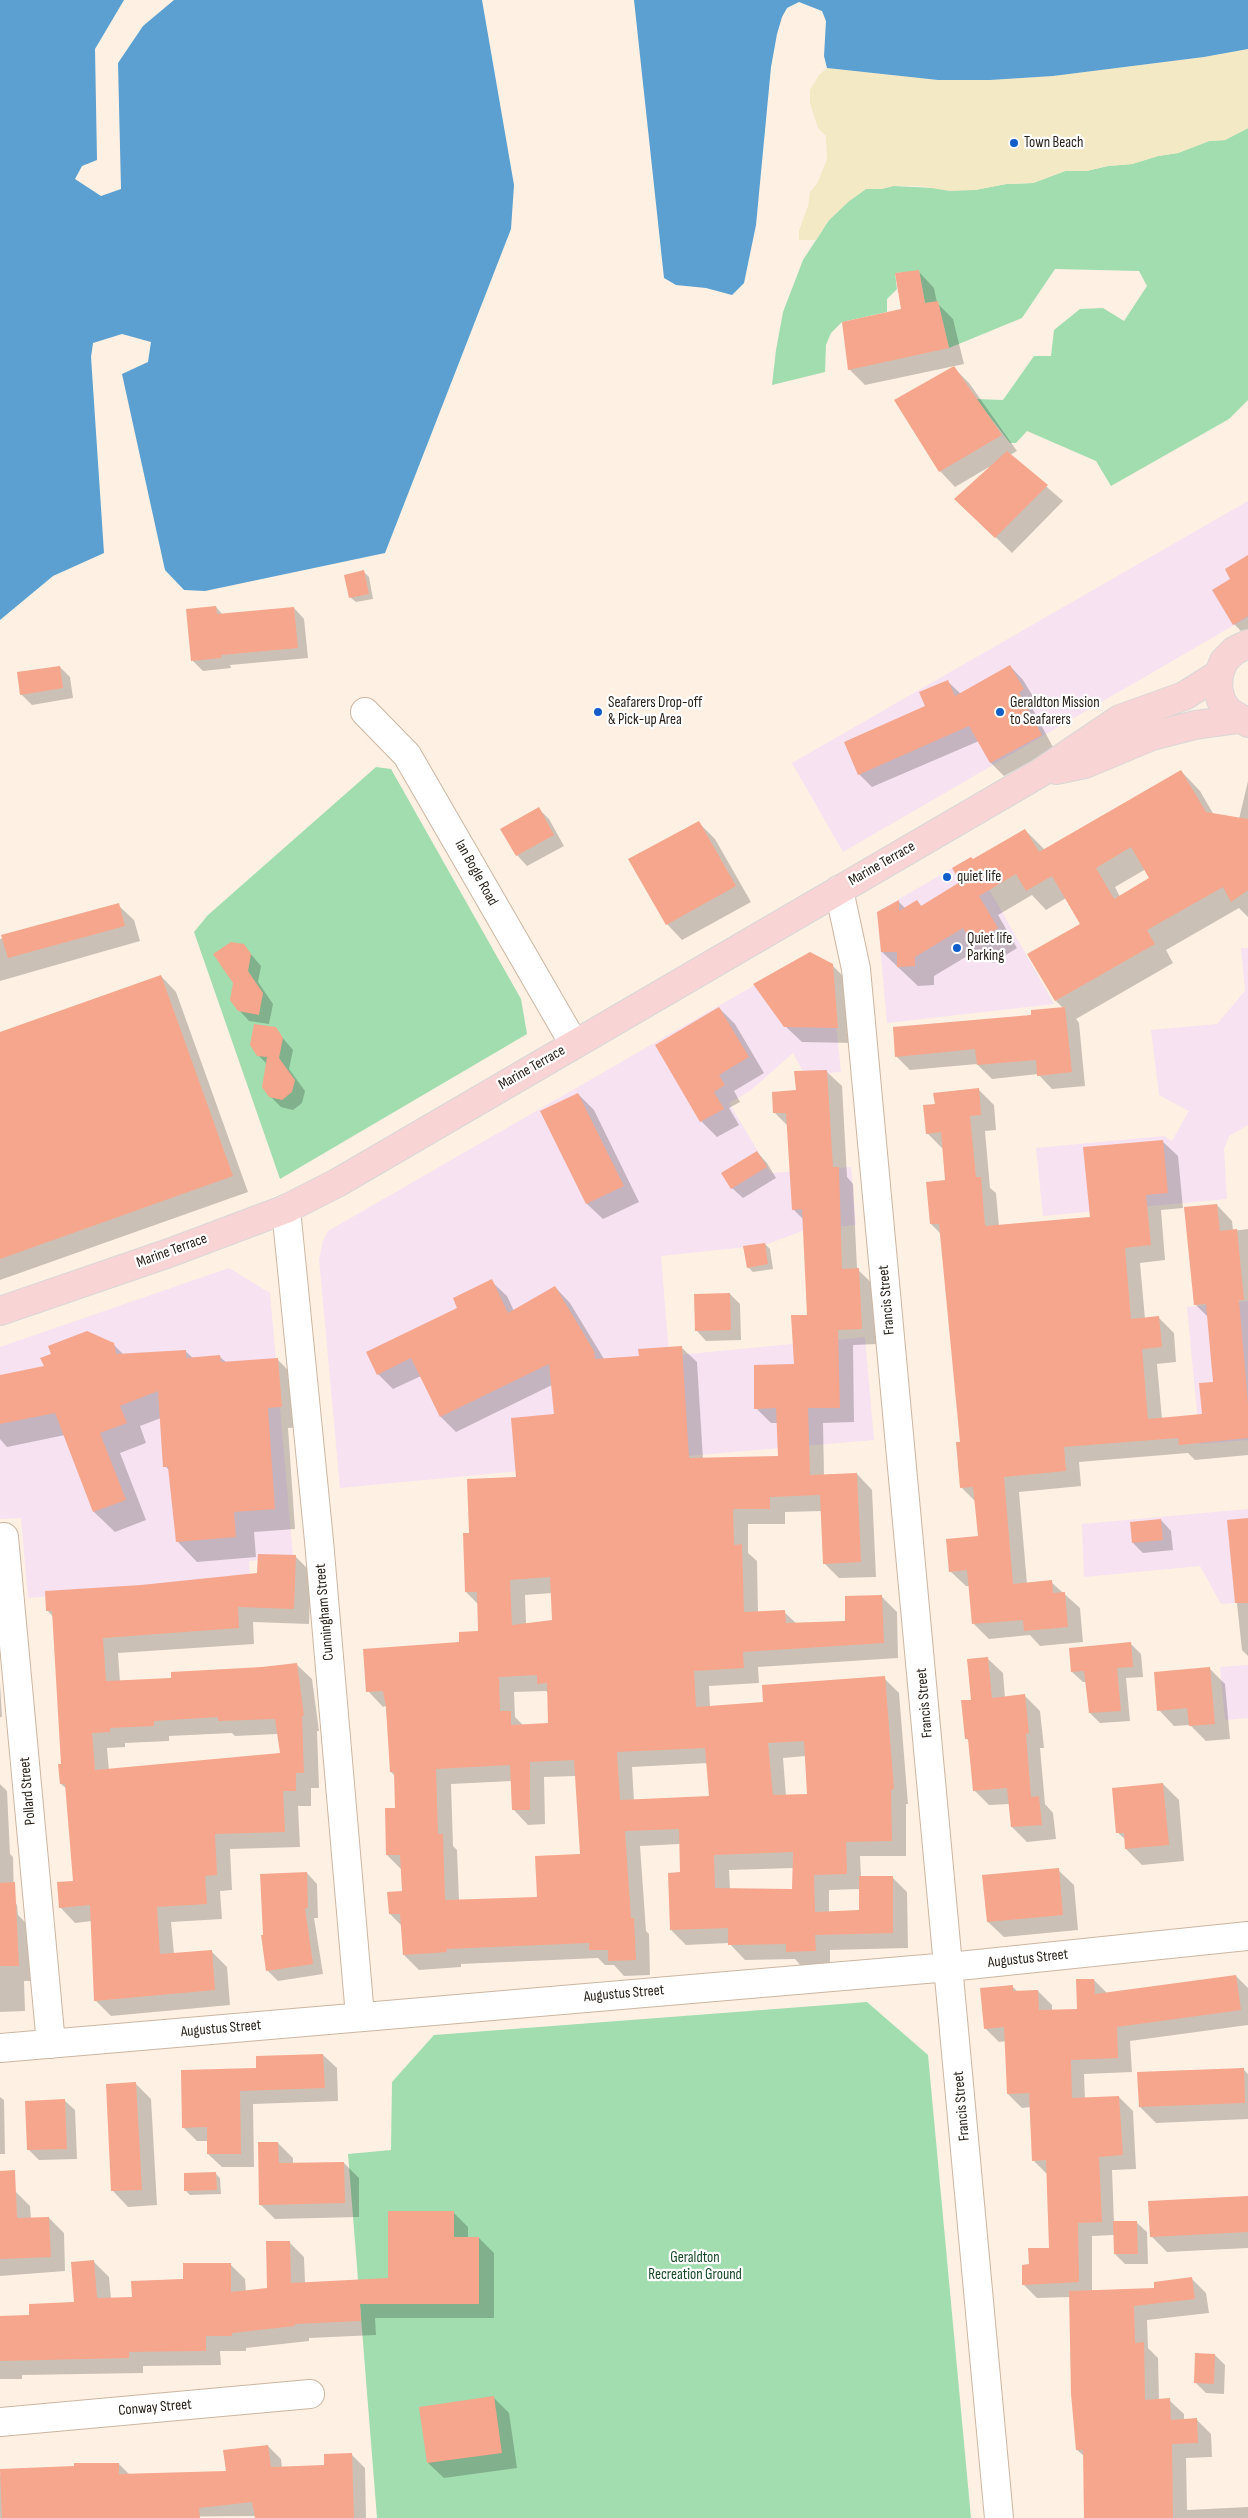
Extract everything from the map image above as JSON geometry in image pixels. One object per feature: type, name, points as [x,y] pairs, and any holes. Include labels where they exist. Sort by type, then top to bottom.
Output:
[{"type":"main road","points":[[1243,721],[1228,711],[1218,688],[1219,674],[1224,662],[1234,651],[1248,644]]},
{"type":"main road","name":"Marine Terrace","points":[[0,1311],[169,1253],[286,1209],[338,1183],[1040,773],[1120,719],[1184,696],[1219,674]]},
{"type":"main road","name":"Marine Terrace","points":[[1040,773],[1085,764],[1152,736],[1195,725],[1243,721]]},
{"type":"street","name":"Ian Bogle Road","points":[[366,712],[407,755],[574,1044]]},
{"type":"street","name":"Francis Street","points":[[838,890],[856,969],[999,2518]]},
{"type":"street","name":"Cunningham Street","points":[[286,1209],[319,1540],[360,2016]]},
{"type":"street","name":"Pollard Street","points":[[4,1538],[51,2044]]},
{"type":"street","name":"Augustus Street","points":[[0,2048],[949,1967],[1248,1936]]},
{"type":"street","name":"Conway Street","points":[[0,2422],[310,2394]]},
{"type":"shaded area","points":[[1248,501],[1248,617],[843,852],[792,763]]},
{"type":"shaded area","points":[[971,857],[1054,1004],[887,1023],[877,912]]},
{"type":"shaded area","points":[[1241,948],[1248,948],[1248,1125],[1229,1136],[1224,1149],[1227,1199],[1043,1216],[1036,1148],[1164,1136],[1172,1141],[1189,1111],[1159,1095],[1151,1030],[1217,1024],[1245,991]]},
{"type":"shaded area","points":[[807,955],[830,965],[841,1072],[805,1075],[793,1053],[750,1091],[729,1103],[771,1173],[851,1167],[856,1225],[805,1230],[765,1245],[661,1256],[669,1354],[604,1463],[340,1488],[319,1259],[323,1241],[328,1231]]},
{"type":"shaded area","points":[[229,1268],[270,1293],[293,1556],[249,1561],[250,1580],[28,1598],[21,1518],[0,1519],[0,1347]]},
{"type":"shaded area","points":[[1248,1301],[1248,1440],[1200,1444],[1187,1307]]},
{"type":"shaded area","points":[[865,1337],[874,1440],[687,1456],[678,1355]]},
{"type":"shaded area","points":[[1248,1509],[1248,1602],[1221,1604],[1200,1566],[1084,1577],[1082,1524]]},
{"type":"shaded area","points":[[1248,1665],[1248,1718],[1225,1720],[1220,1667]]},
{"type":"green space","points":[[1248,128],[1248,400],[1229,419],[1111,486],[1096,461],[1027,431],[1016,443],[1010,443],[976,399],[1003,400],[1034,356],[1051,356],[1054,330],[1080,309],[1103,308],[1124,321],[1147,286],[1139,271],[1055,269],[1022,318],[949,348],[938,302],[925,303],[919,271],[895,273],[897,289],[887,299],[887,312],[842,322],[831,333],[826,345],[825,372],[772,385],[783,312],[803,260],[829,220],[849,201],[866,189],[881,189],[893,186],[975,190],[1006,184],[1033,183],[1065,171],[1086,171],[1108,166],[1132,164],[1158,156],[1178,153],[1209,141],[1225,140]]},
{"type":"green space","points":[[376,767],[391,769],[521,999],[527,1034],[280,1179],[194,932],[208,915]]},
{"type":"green space","name":"Geraldton Recreation Ground","points":[[867,2002],[928,2055],[971,2518],[377,2518],[348,2154],[391,2150],[392,2082],[434,2035]]},
{"type":"sand","name":"Town Beach","points":[[1248,49],[1248,128],[1225,140],[1209,141],[1178,153],[1158,156],[1132,164],[1108,166],[1086,171],[1065,171],[1033,183],[1006,184],[975,190],[950,191],[918,186],[866,189],[849,201],[828,221],[816,240],[799,240],[799,231],[808,206],[810,192],[817,184],[827,159],[826,136],[818,128],[810,103],[810,90],[819,75],[827,68],[938,80],[990,80],[1053,76],[1204,57]]},
{"type":"water","points":[[0,0],[124,0],[95,49],[97,160],[82,166],[75,179],[101,196],[121,189],[118,63],[143,26],[174,0],[482,0],[514,185],[511,229],[385,553],[205,591],[184,590],[165,570],[122,374],[148,362],[151,342],[122,334],[93,343],[91,357],[104,553],[53,576],[0,620]]},
{"type":"water","points":[[634,0],[1248,0],[1248,49],[1204,57],[1053,76],[990,80],[938,80],[827,68],[824,56],[826,21],[822,11],[799,2],[787,8],[777,34],[771,67],[756,225],[744,283],[732,295],[706,288],[676,285],[664,278]]},
{"type":"building","points":[[919,270],[925,303],[938,301],[949,348],[848,370],[842,322],[901,309],[895,273]]},
{"type":"building","points":[[954,366],[1002,435],[939,472],[894,400]]},
{"type":"building","points":[[1007,451],[1048,485],[995,538],[954,499]]},
{"type":"building","points":[[1248,555],[1248,616],[1233,625],[1212,590],[1230,579],[1225,569]]},
{"type":"building","points":[[364,570],[369,594],[349,598],[344,575]]},
{"type":"building","points":[[216,606],[217,614],[294,607],[298,648],[221,655],[221,658],[191,661],[186,609]]},
{"type":"building","points":[[1010,665],[1024,689],[1019,693],[1042,735],[990,763],[969,726],[858,775],[844,742],[925,706],[919,692],[948,680],[955,696]]},
{"type":"building","points":[[60,666],[63,688],[20,695],[17,672]]},
{"type":"building","points":[[1181,770],[1206,812],[1248,819],[1248,890],[1231,902],[1223,887],[1147,930],[1155,944],[1055,1001],[1027,954],[1080,924],[1052,876],[1026,891],[1016,874],[979,896],[998,928],[973,945],[963,928],[915,957],[915,966],[897,967],[897,952],[881,952],[877,912],[899,900],[899,911],[917,900],[921,906],[960,882],[952,868],[971,857],[973,859],[1025,829],[1039,852]],"holes":[[[1131,847],[1149,878],[1114,899],[1096,868]]]},
{"type":"building","points":[[539,807],[554,835],[516,856],[500,829]]},
{"type":"building","points":[[699,821],[736,886],[666,925],[628,859]]},
{"type":"building","points":[[119,903],[125,926],[8,958],[1,935]]},
{"type":"building","points":[[231,942],[244,944],[251,954],[248,971],[263,993],[259,1015],[238,1011],[230,1000],[233,983],[213,954]]},
{"type":"building","points":[[810,952],[833,964],[838,1028],[784,1027],[753,984]]},
{"type":"building","points":[[161,975],[233,1176],[0,1259],[0,1032]]},
{"type":"building","points":[[719,1007],[749,1057],[719,1075],[725,1085],[714,1092],[724,1109],[700,1122],[655,1045]]},
{"type":"building","points":[[1065,1007],[1072,1072],[1037,1076],[1036,1060],[977,1065],[975,1049],[895,1057],[893,1027],[1031,1015],[1031,1010]]},
{"type":"building","points":[[254,1024],[276,1027],[283,1038],[279,1058],[295,1080],[292,1092],[282,1100],[269,1097],[262,1087],[267,1057],[257,1056],[250,1045]]},
{"type":"building","points":[[827,1070],[833,1167],[839,1167],[842,1269],[859,1268],[862,1329],[838,1330],[840,1408],[808,1408],[810,1475],[857,1473],[861,1562],[823,1564],[820,1495],[770,1497],[770,1509],[733,1509],[734,1545],[742,1544],[744,1612],[785,1610],[786,1623],[845,1621],[845,1596],[882,1595],[884,1643],[743,1652],[744,1668],[694,1671],[696,1707],[763,1702],[762,1685],[885,1676],[894,1789],[891,1790],[892,1841],[846,1842],[847,1874],[814,1875],[815,1912],[859,1910],[859,1876],[893,1876],[893,1933],[815,1935],[816,1951],[786,1952],[786,1944],[728,1945],[728,1928],[670,1930],[668,1873],[680,1872],[679,1829],[625,1831],[631,1918],[634,1918],[636,1960],[608,1961],[608,1950],[589,1950],[589,1943],[446,1949],[447,1952],[403,1955],[400,1914],[389,1914],[387,1892],[402,1891],[400,1855],[386,1855],[385,1808],[395,1808],[394,1772],[390,1772],[386,1708],[383,1691],[366,1692],[363,1649],[459,1642],[459,1632],[478,1631],[477,1592],[465,1592],[463,1533],[469,1533],[467,1479],[516,1477],[511,1418],[554,1414],[549,1364],[440,1417],[411,1358],[377,1375],[366,1352],[457,1308],[453,1298],[492,1279],[508,1313],[555,1286],[594,1351],[595,1359],[639,1356],[638,1349],[682,1346],[689,1458],[778,1456],[776,1408],[754,1409],[754,1365],[794,1364],[791,1315],[807,1315],[802,1209],[792,1210],[786,1113],[773,1113],[772,1092],[796,1090],[794,1071]],"holes":[[[550,1577],[552,1620],[512,1625],[510,1580]],[[537,1675],[537,1684],[547,1683],[548,1723],[511,1725],[511,1711],[500,1711],[499,1677]],[[804,1741],[807,1794],[773,1795],[768,1743]],[[705,1748],[709,1796],[620,1800],[617,1752]],[[574,1760],[580,1854],[535,1856],[537,1897],[445,1900],[443,1834],[438,1834],[436,1769],[510,1765],[512,1810],[530,1810],[530,1762]],[[793,1852],[792,1889],[715,1888],[714,1855]]]},
{"type":"building","points":[[979,1088],[981,1115],[970,1116],[976,1177],[981,1177],[985,1226],[1090,1217],[1083,1147],[1163,1140],[1168,1193],[1146,1195],[1151,1245],[1125,1248],[1131,1319],[1159,1316],[1162,1347],[1142,1349],[1148,1419],[1202,1414],[1199,1383],[1213,1382],[1206,1304],[1194,1305],[1184,1207],[1217,1204],[1220,1231],[1237,1229],[1244,1300],[1239,1300],[1248,1404],[1248,1438],[1179,1445],[1178,1438],[1064,1447],[1066,1471],[1004,1477],[1013,1584],[1052,1580],[1053,1593],[1065,1592],[1068,1627],[1024,1631],[1023,1620],[972,1624],[967,1570],[949,1572],[946,1539],[978,1536],[973,1487],[960,1488],[956,1442],[960,1442],[939,1224],[930,1224],[926,1182],[945,1180],[941,1132],[926,1134],[923,1105],[935,1104],[933,1093]]},
{"type":"building","points":[[578,1093],[624,1186],[586,1204],[540,1111]]},
{"type":"building","points":[[757,1151],[767,1167],[731,1189],[721,1173]]},
{"type":"building","points":[[765,1243],[768,1264],[747,1268],[743,1246]]},
{"type":"building","points":[[730,1293],[731,1330],[695,1331],[694,1294]]},
{"type":"building","points":[[87,1331],[114,1343],[116,1354],[186,1350],[186,1358],[220,1355],[221,1362],[278,1358],[282,1407],[268,1408],[275,1509],[234,1512],[236,1537],[176,1542],[168,1467],[163,1467],[158,1391],[120,1406],[127,1423],[100,1433],[126,1500],[93,1512],[55,1413],[0,1424],[0,1375],[44,1366],[40,1358],[51,1354],[48,1346]]},
{"type":"building","points":[[1248,1518],[1248,1603],[1235,1603],[1227,1520]]},
{"type":"building","points":[[1161,1519],[1163,1540],[1132,1543],[1130,1522]]},
{"type":"building","points":[[258,1554],[296,1555],[294,1609],[238,1607],[239,1628],[103,1638],[106,1681],[171,1678],[171,1672],[297,1663],[304,1716],[302,1716],[304,1773],[296,1773],[296,1791],[283,1791],[285,1832],[215,1834],[217,1875],[205,1876],[207,1904],[157,1907],[160,1954],[212,1950],[215,1990],[94,2001],[90,1905],[59,1908],[57,1882],[73,1881],[65,1784],[60,1784],[58,1764],[61,1764],[52,1611],[46,1611],[45,1591],[141,1585],[257,1573]],"holes":[[[218,1717],[218,1721],[275,1719],[280,1753],[95,1770],[92,1733],[110,1732],[110,1728],[154,1726],[154,1721]]]},
{"type":"building","points":[[1131,1642],[1133,1667],[1117,1668],[1121,1711],[1089,1713],[1084,1671],[1071,1672],[1069,1648]]},
{"type":"building","points":[[988,1657],[992,1698],[1025,1694],[1029,1733],[1026,1734],[1031,1797],[1039,1796],[1042,1825],[1011,1827],[1007,1788],[973,1791],[968,1739],[965,1739],[961,1700],[971,1700],[967,1659]]},
{"type":"building","points":[[1210,1667],[1215,1724],[1189,1726],[1187,1708],[1157,1711],[1154,1672]]},
{"type":"building","points":[[1163,1783],[1169,1845],[1125,1849],[1124,1833],[1116,1833],[1112,1788]]},
{"type":"building","points":[[1059,1868],[1063,1915],[987,1922],[982,1875]]},
{"type":"building","points":[[307,1872],[308,1908],[305,1908],[313,1964],[266,1971],[261,1935],[263,1935],[260,1874]]},
{"type":"building","points":[[15,1882],[19,1966],[0,1966],[0,1883]]},
{"type":"building","points":[[1236,1975],[1241,2010],[1117,2027],[1118,2058],[1071,2060],[1072,2098],[1119,2096],[1123,2155],[1099,2157],[1102,2222],[1078,2223],[1079,2282],[1022,2285],[1022,2265],[1029,2264],[1028,2248],[1049,2248],[1046,2160],[1032,2161],[1029,2093],[1007,2094],[1004,2027],[984,2029],[980,1988],[1013,1985],[1013,1991],[1038,1990],[1039,2010],[1077,2009],[1076,1979],[1094,1979],[1095,1994]]},
{"type":"building","points":[[323,2054],[325,2088],[240,2091],[241,2154],[207,2154],[207,2127],[182,2128],[181,2070],[256,2068],[256,2056]]},
{"type":"building","points":[[1244,2068],[1245,2103],[1139,2107],[1137,2072]]},
{"type":"building","points":[[136,2082],[142,2190],[111,2191],[106,2084]]},
{"type":"building","points":[[65,2099],[67,2149],[27,2150],[25,2101]]},
{"type":"building","points":[[258,2142],[278,2142],[279,2163],[344,2162],[345,2203],[259,2205]]},
{"type":"building","points":[[15,2170],[17,2218],[49,2217],[51,2257],[0,2259],[0,2171]]},
{"type":"building","points":[[216,2172],[217,2190],[184,2191],[184,2173]]},
{"type":"building","points":[[1248,2196],[1248,2232],[1150,2237],[1148,2201]]},
{"type":"building","points":[[388,2211],[454,2211],[454,2237],[479,2237],[479,2304],[360,2304],[361,2321],[295,2324],[295,2326],[232,2333],[232,2336],[206,2336],[206,2351],[129,2352],[129,2358],[0,2361],[0,2316],[29,2315],[29,2304],[74,2302],[71,2262],[94,2260],[97,2298],[132,2297],[131,2281],[183,2279],[183,2263],[231,2263],[231,2292],[267,2288],[266,2241],[290,2241],[291,2283],[388,2278]]},
{"type":"building","points":[[1113,2221],[1137,2221],[1138,2254],[1114,2254]]},
{"type":"building","points":[[1192,2277],[1195,2299],[1134,2306],[1135,2343],[1144,2342],[1145,2400],[1170,2398],[1171,2420],[1197,2418],[1198,2443],[1172,2444],[1173,2518],[1084,2518],[1083,2450],[1076,2450],[1071,2394],[1069,2291],[1154,2288],[1154,2282]]},
{"type":"building","points":[[1195,2353],[1215,2354],[1214,2384],[1194,2383]]},
{"type":"building","points":[[494,2396],[502,2453],[427,2463],[419,2407]]},
{"type":"building","points":[[268,2445],[271,2467],[324,2465],[324,2454],[352,2453],[354,2518],[255,2518],[252,2502],[199,2508],[200,2518],[2,2518],[0,2469],[74,2466],[74,2463],[119,2463],[119,2474],[226,2471],[223,2450]]},
{"type":"place","name":"Town Beach","points":[[1014,143]]},
{"type":"place","name":"Seafarers Drop-off & Pick-up Area","points":[[598,712]]},
{"type":"place","name":"Geraldton Mission to Seafarers","points":[[1000,712]]},
{"type":"place","name":"quiet life","points":[[947,877]]},
{"type":"place","name":"Quiet life Parking","points":[[957,948]]}]
